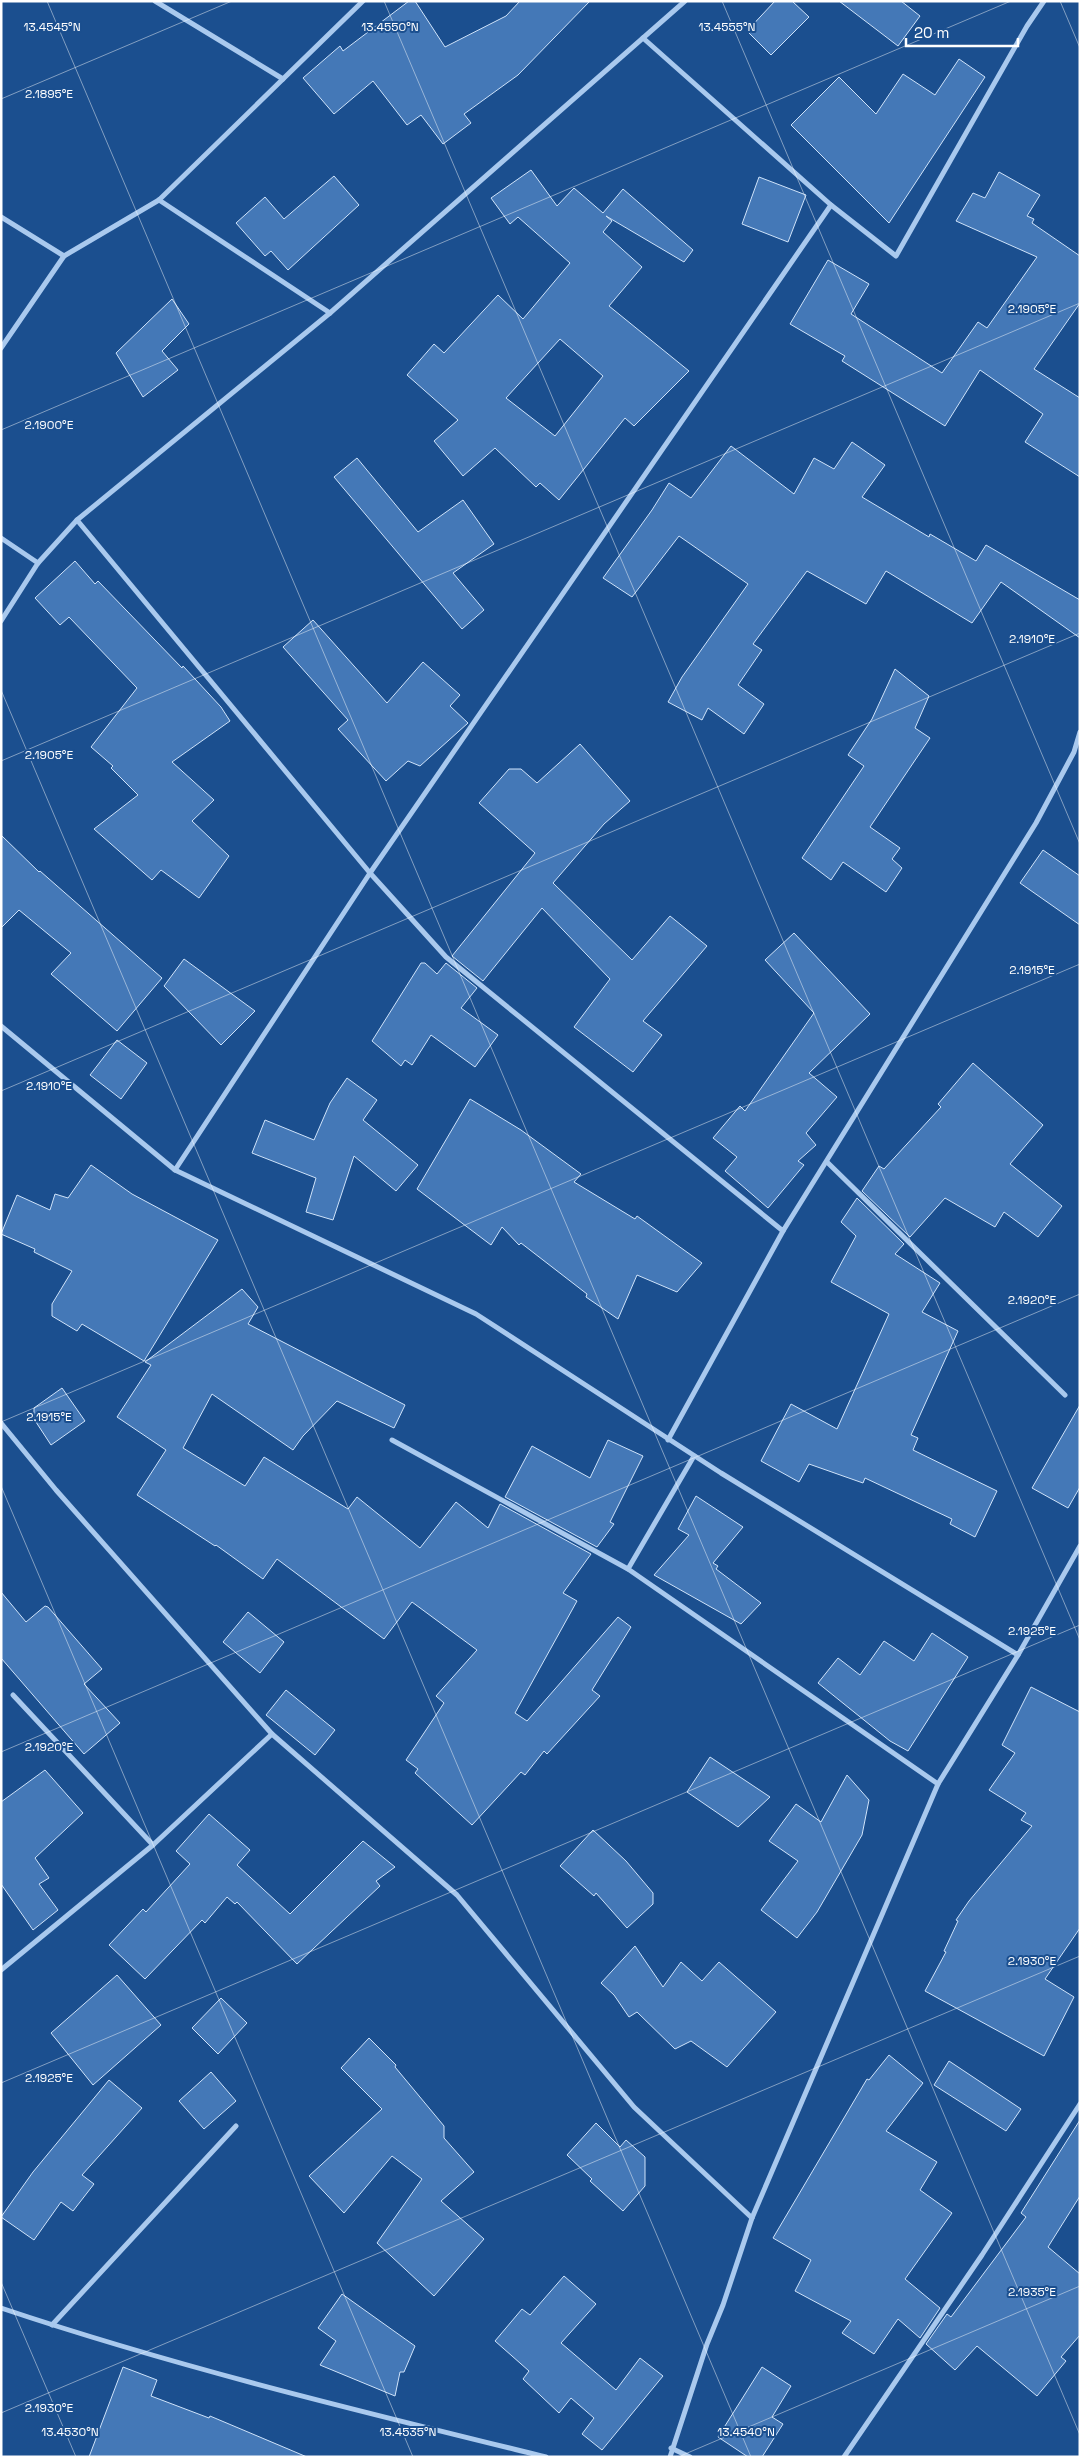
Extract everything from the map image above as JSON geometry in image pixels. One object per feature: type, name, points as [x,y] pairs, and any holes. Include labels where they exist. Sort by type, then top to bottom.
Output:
[{"type":"street","points":[[155,1],[284,79]]},
{"type":"street","points":[[1,348],[64,256],[159,200],[363,1]]},
{"type":"street","points":[[1,621],[38,563],[77,520],[330,313],[685,1]]},
{"type":"street","points":[[643,38],[831,204],[896,256],[1027,26],[1044,1]]},
{"type":"street","points":[[159,200],[330,313]]},
{"type":"street","points":[[175,1170],[370,872],[831,204]]},
{"type":"street","points":[[1,217],[64,256]]},
{"type":"street","points":[[77,520],[370,872],[446,956],[783,1231]]},
{"type":"street","points":[[1,538],[38,563]]},
{"type":"street","points":[[668,1440],[783,1231],[828,1162],[1036,823],[1074,752],[1080,732]]},
{"type":"street","points":[[1,1026],[175,1170],[476,1314],[668,1440],[1018,1655]]},
{"type":"street","points":[[828,1162],[1065,1396]]},
{"type":"street","points":[[1,1423],[56,1490],[272,1734],[457,1895],[634,2107],[752,2218]]},
{"type":"street","points":[[392,1440],[628,1569],[938,1784]]},
{"type":"street","points":[[628,1569],[694,1456]]},
{"type":"street","points":[[670,2457],[671,2448],[752,2218],[938,1784],[1018,1655],[1080,1546]]},
{"type":"street","points":[[13,1695],[153,1845]]},
{"type":"street","points":[[1,1970],[153,1845],[272,1734]]},
{"type":"street","points":[[844,2457],[982,2255],[1080,2104]]},
{"type":"street","points":[[52,2325],[236,2126]]},
{"type":"street","points":[[1,2308],[102,2342],[546,2457]]},
{"type":"street","points":[[671,2448],[690,2457]]},
{"type":"building","points":[[409,1],[415,1],[445,47],[506,16],[520,1],[590,1],[518,75],[464,114],[471,123],[443,144],[421,115],[407,125],[373,81],[334,114],[303,78],[340,46],[343,51]]},
{"type":"building","points":[[775,1],[792,1],[809,17],[771,55],[747,31]]},
{"type":"building","points":[[839,1],[901,1],[920,16],[898,46]]},
{"type":"building","points":[[959,59],[985,77],[889,223],[791,125],[839,77],[876,114],[903,74],[935,95]]},
{"type":"building","points":[[531,170],[557,206],[574,188],[603,213],[623,189],[693,250],[684,262],[606,216],[612,221],[603,232],[642,267],[609,306],[689,371],[634,426],[625,418],[559,500],[540,483],[536,487],[495,448],[463,476],[434,441],[458,420],[407,375],[434,344],[444,353],[498,295],[523,319],[570,263],[518,217],[510,224],[491,198]],"holes":[[[560,339],[603,376],[555,436],[506,398]]]},
{"type":"building","points":[[999,172],[1040,195],[1027,216],[1034,219],[1032,223],[1080,256],[1080,303],[1034,369],[1080,398],[1080,477],[1025,442],[1043,414],[980,370],[945,426],[842,361],[845,356],[790,324],[828,260],[869,284],[851,314],[942,373],[978,322],[987,328],[1037,257],[956,221],[973,193],[985,198]]},
{"type":"building","points":[[334,176],[359,205],[288,270],[271,251],[265,256],[236,223],[265,197],[284,219]]},
{"type":"building","points":[[759,177],[806,195],[788,242],[742,224]]},
{"type":"building","points":[[172,299],[189,324],[162,351],[178,370],[143,397],[116,353]]},
{"type":"building","points":[[852,442],[885,465],[862,497],[929,537],[930,534],[976,561],[986,545],[1080,600],[1080,638],[1001,582],[972,623],[886,571],[866,604],[807,571],[753,644],[762,650],[738,685],[764,704],[744,734],[708,708],[702,720],[668,702],[682,677],[748,584],[679,536],[632,597],[603,578],[669,483],[691,498],[731,446],[794,494],[814,458],[834,469]]},
{"type":"building","points":[[357,458],[418,532],[463,500],[494,544],[453,573],[484,610],[462,629],[334,477]]},
{"type":"building","points":[[75,561],[95,584],[98,581],[182,668],[183,666],[221,707],[230,721],[172,762],[214,800],[192,821],[229,856],[199,898],[161,870],[152,880],[94,829],[138,795],[111,768],[113,766],[91,747],[137,688],[69,617],[60,625],[35,598]]},
{"type":"building","points":[[313,620],[387,703],[423,662],[460,695],[450,706],[468,723],[420,766],[408,761],[386,781],[338,729],[348,720],[283,647]]},
{"type":"building","points":[[895,669],[929,696],[915,728],[930,738],[870,827],[900,848],[892,859],[902,868],[886,892],[843,862],[831,880],[802,858],[864,766],[848,755],[872,719]]},
{"type":"building","points":[[580,744],[630,801],[604,824],[553,883],[632,960],[670,916],[707,946],[643,1021],[662,1035],[633,1072],[574,1027],[610,979],[542,908],[483,981],[452,956],[535,853],[479,803],[509,769],[521,769],[537,783]]},
{"type":"building","points":[[1,835],[39,872],[162,978],[117,1031],[51,974],[71,953],[19,910],[1,928]]},
{"type":"building","points":[[1043,850],[1080,876],[1080,925],[1020,883]]},
{"type":"building","points":[[794,933],[870,1014],[809,1073],[837,1097],[806,1133],[816,1145],[798,1161],[804,1165],[768,1208],[725,1171],[737,1157],[713,1138],[740,1106],[745,1111],[814,1013],[765,960]]},
{"type":"building","points":[[184,959],[255,1011],[221,1045],[164,986]]},
{"type":"building","points":[[421,963],[425,963],[437,974],[446,963],[477,988],[461,1008],[498,1035],[475,1067],[431,1035],[412,1065],[405,1060],[401,1066],[372,1041]]},
{"type":"building","points":[[117,1040],[147,1063],[121,1099],[90,1075]]},
{"type":"building","points":[[973,1063],[1043,1125],[1010,1164],[1062,1206],[1038,1237],[1004,1212],[995,1227],[945,1198],[910,1237],[862,1191],[879,1166],[884,1169],[941,1107],[938,1104]]},
{"type":"building","points":[[347,1078],[377,1100],[363,1120],[418,1165],[396,1191],[354,1156],[333,1220],[306,1212],[316,1178],[252,1153],[265,1120],[314,1140],[330,1103]]},
{"type":"building","points":[[470,1099],[521,1130],[581,1174],[574,1182],[635,1219],[637,1216],[702,1263],[677,1292],[637,1275],[618,1319],[586,1297],[587,1294],[521,1243],[519,1245],[502,1227],[491,1245],[417,1189]]},
{"type":"building","points":[[91,1165],[132,1194],[218,1240],[144,1361],[82,1324],[77,1331],[52,1316],[52,1304],[72,1271],[34,1252],[35,1249],[1,1234],[17,1195],[50,1210],[55,1194],[68,1198]]},
{"type":"building","points":[[857,1198],[904,1244],[895,1254],[940,1283],[922,1312],[958,1331],[911,1435],[918,1438],[913,1450],[997,1491],[975,1537],[950,1524],[952,1519],[865,1478],[863,1483],[809,1464],[799,1482],[761,1461],[791,1404],[837,1429],[889,1314],[831,1282],[856,1236],[841,1222]]},
{"type":"building","points":[[242,1289],[258,1307],[248,1324],[405,1405],[394,1428],[337,1401],[303,1436],[293,1450],[212,1394],[183,1448],[245,1486],[264,1457],[348,1509],[357,1497],[420,1548],[456,1502],[488,1528],[500,1504],[591,1554],[563,1593],[577,1601],[515,1713],[527,1721],[618,1617],[631,1627],[592,1690],[600,1696],[547,1754],[544,1751],[525,1775],[521,1772],[472,1825],[415,1773],[418,1769],[406,1760],[444,1703],[436,1696],[477,1650],[412,1602],[384,1639],[277,1559],[263,1579],[216,1545],[137,1495],[166,1450],[117,1417],[151,1365],[145,1362]]},
{"type":"building","points":[[62,1388],[85,1421],[51,1445],[34,1419],[34,1408]]},
{"type":"building","points":[[1080,1405],[1080,1487],[1068,1508],[1032,1488]]},
{"type":"building","points":[[608,1440],[643,1456],[610,1522],[614,1524],[597,1547],[505,1497],[532,1446],[590,1478]]},
{"type":"building","points":[[696,1496],[743,1527],[713,1563],[718,1566],[716,1569],[761,1603],[741,1624],[654,1575],[689,1535],[678,1529]]},
{"type":"building","points":[[1,1592],[26,1622],[45,1606],[48,1607],[102,1669],[84,1684],[120,1723],[84,1754],[1,1658]]},
{"type":"building","points":[[248,1612],[284,1642],[260,1673],[223,1642]]},
{"type":"building","points":[[932,1633],[968,1657],[908,1751],[890,1741],[818,1683],[838,1658],[860,1675],[884,1641],[914,1661]]},
{"type":"building","points":[[1031,1687],[1080,1712],[1080,1928],[1045,1979],[1074,1997],[1044,2056],[925,1991],[946,1952],[944,1951],[958,1921],[956,1920],[969,1901],[1032,1826],[1021,1820],[1026,1813],[989,1790],[1015,1753],[1002,1745]]},
{"type":"building","points":[[286,1690],[335,1730],[315,1755],[266,1715]]},
{"type":"building","points":[[710,1757],[770,1797],[738,1827],[687,1792]]},
{"type":"building","points":[[45,1770],[83,1813],[35,1858],[49,1878],[39,1884],[58,1910],[33,1930],[1,1884],[1,1802]]},
{"type":"building","points":[[847,1775],[869,1800],[862,1835],[817,1912],[797,1938],[761,1910],[798,1861],[769,1841],[796,1804],[821,1822]]},
{"type":"building","points":[[209,1814],[250,1850],[237,1865],[290,1914],[363,1841],[395,1867],[376,1881],[380,1886],[297,1964],[237,1902],[235,1904],[227,1897],[205,1923],[202,1920],[145,1979],[109,1945],[143,1909],[146,1912],[190,1864],[176,1851]]},
{"type":"building","points":[[593,1830],[626,1861],[653,1893],[653,1904],[627,1928],[596,1893],[594,1896],[560,1866]]},
{"type":"building","points":[[635,1946],[663,1987],[681,1962],[702,1981],[719,1962],[776,2012],[727,2067],[691,2041],[675,2049],[637,2012],[629,2017],[614,1995],[601,1983]]},
{"type":"building","points":[[117,1975],[161,2025],[93,2085],[51,2033]]},
{"type":"building","points":[[221,1998],[247,2023],[218,2054],[192,2028]]},
{"type":"building","points":[[369,2038],[396,2065],[395,2067],[444,2126],[444,2138],[474,2172],[441,2201],[484,2239],[434,2296],[377,2243],[422,2179],[392,2156],[344,2213],[309,2176],[382,2109],[341,2068]]},
{"type":"building","points":[[889,2055],[923,2083],[886,2131],[937,2162],[920,2190],[952,2213],[905,2279],[940,2308],[920,2338],[898,2319],[874,2354],[842,2333],[851,2321],[795,2291],[811,2260],[773,2238],[867,2079],[869,2080]]},
{"type":"building","points":[[949,2061],[1021,2109],[1006,2131],[934,2085]]},
{"type":"building","points":[[211,2072],[236,2101],[204,2129],[179,2101]]},
{"type":"building","points":[[109,2080],[142,2108],[82,2175],[94,2184],[73,2211],[61,2202],[34,2240],[1,2217],[33,2172]]},
{"type":"building","points":[[1080,2120],[1080,2196],[1048,2247],[1080,2274],[1080,2335],[1061,2357],[1066,2361],[1037,2396],[977,2346],[955,2370],[926,2344],[947,2314],[951,2317],[1026,2217],[1021,2213]]},
{"type":"building","points":[[596,2123],[620,2147],[626,2140],[645,2157],[645,2186],[623,2211],[590,2181],[592,2179],[567,2155]]},
{"type":"building","points":[[564,2276],[596,2304],[561,2343],[616,2390],[640,2358],[663,2376],[602,2450],[582,2434],[594,2418],[571,2398],[559,2413],[523,2379],[529,2371],[495,2341],[522,2309],[530,2315]]},
{"type":"building","points":[[342,2294],[415,2346],[404,2372],[400,2372],[395,2396],[320,2365],[336,2341],[318,2328]]},
{"type":"building","points":[[123,2367],[157,2380],[151,2396],[209,2418],[210,2416],[307,2457],[89,2457]]},
{"type":"building","points":[[762,2367],[791,2386],[772,2417],[783,2424],[762,2457],[748,2457],[718,2437]]}]
